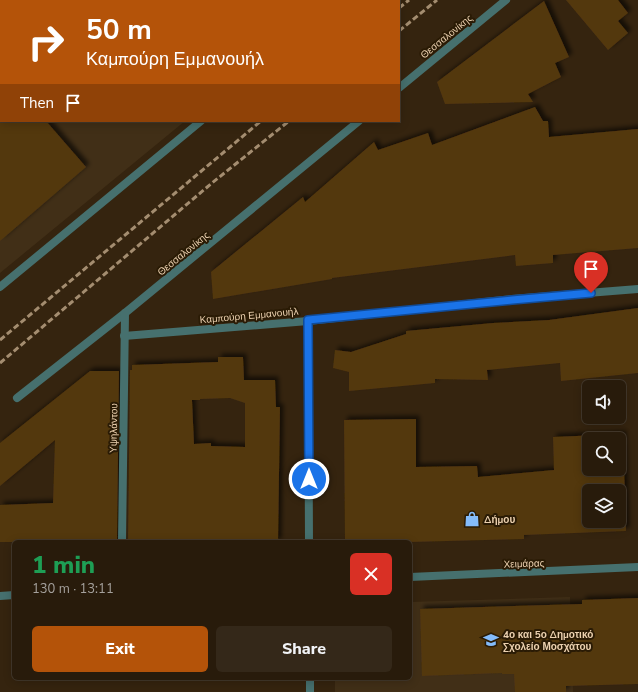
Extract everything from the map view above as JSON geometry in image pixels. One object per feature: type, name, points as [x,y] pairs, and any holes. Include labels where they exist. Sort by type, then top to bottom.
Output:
[{"type":"street","name":"Θεσσαλονίκης","points":[[400,87],[506,0]]},
{"type":"street","points":[[0,287],[200,122]]},
{"type":"street","name":"Θεσσαλονίκης","points":[[17,398],[125,314],[358,122]]},
{"type":"street","name":"Καμπούρη Εμμανουήλ","points":[[124,336],[638,289]]},
{"type":"street","name":"Υψηλάντου","points":[[122,540],[125,314]]},
{"type":"street","points":[[308,320],[309,540]]},
{"type":"street","name":"Χειμάρας","points":[[412,578],[638,568]]},
{"type":"street","points":[[0,596],[12,595]]},
{"type":"street","points":[[310,680],[310,692]]},
{"type":"shaded area","points":[[0,122],[184,122],[0,273]]},
{"type":"shaded area","name":"4ο και 5ο Δημοτικό Σχολείο Μοσχάτου","points":[[570,597],[573,692],[335,692],[335,680],[412,680],[412,602]]},
{"type":"building","points":[[566,0],[618,0],[628,13],[618,21],[628,33],[608,50]]},
{"type":"building","points":[[544,1],[569,57],[555,63],[561,77],[528,94],[533,102],[445,104],[437,82]]},
{"type":"building","points":[[535,107],[543,121],[548,121],[549,137],[638,129],[638,248],[553,255],[553,263],[516,266],[515,255],[332,278],[213,299],[211,272],[303,197],[305,202],[374,142],[378,150],[428,133],[432,145]]},
{"type":"building","points":[[0,122],[47,122],[86,167],[0,241]]},
{"type":"building","points":[[638,308],[638,373],[561,381],[560,363],[487,370],[488,380],[435,379],[435,383],[349,391],[349,372],[333,368],[335,350],[351,352],[406,334],[406,331],[493,323],[549,320]]},
{"type":"building","points":[[218,357],[243,357],[244,380],[275,380],[276,407],[280,407],[278,540],[128,540],[130,370],[132,370],[132,365],[218,362]],"holes":[[[230,398],[245,403],[245,447],[211,446],[211,443],[194,444],[192,400]]]},
{"type":"building","points":[[90,371],[119,371],[117,540],[12,540],[12,542],[0,542],[0,505],[53,503],[55,440],[0,486],[0,443]]},
{"type":"building","points":[[416,419],[416,467],[477,466],[478,477],[554,470],[553,437],[582,436],[582,476],[624,476],[625,484],[582,484],[582,528],[626,528],[626,531],[524,535],[524,539],[412,542],[412,540],[345,540],[344,420]]},
{"type":"building","name":"4ο και 5ο Δημοτικό Σχολείο Μοσχάτου","points":[[638,598],[638,684],[566,686],[566,692],[515,692],[514,674],[502,673],[422,676],[420,609],[582,604],[582,600]]},
{"type":"railway","points":[[400,7],[409,0]]},
{"type":"railway","points":[[400,30],[437,0]]},
{"type":"railway","points":[[0,340],[260,122]]},
{"type":"railway","points":[[0,363],[212,183],[288,122]]},
{"type":"place","name":"Δήμου","points":[[472,519]]},
{"type":"place","name":"4ο και 5ο Δημοτικό Σχολείο Μοσχάτου","points":[[491,640]]},
{"type":"route","points":[[309,479],[308,320],[591,293]]}]
